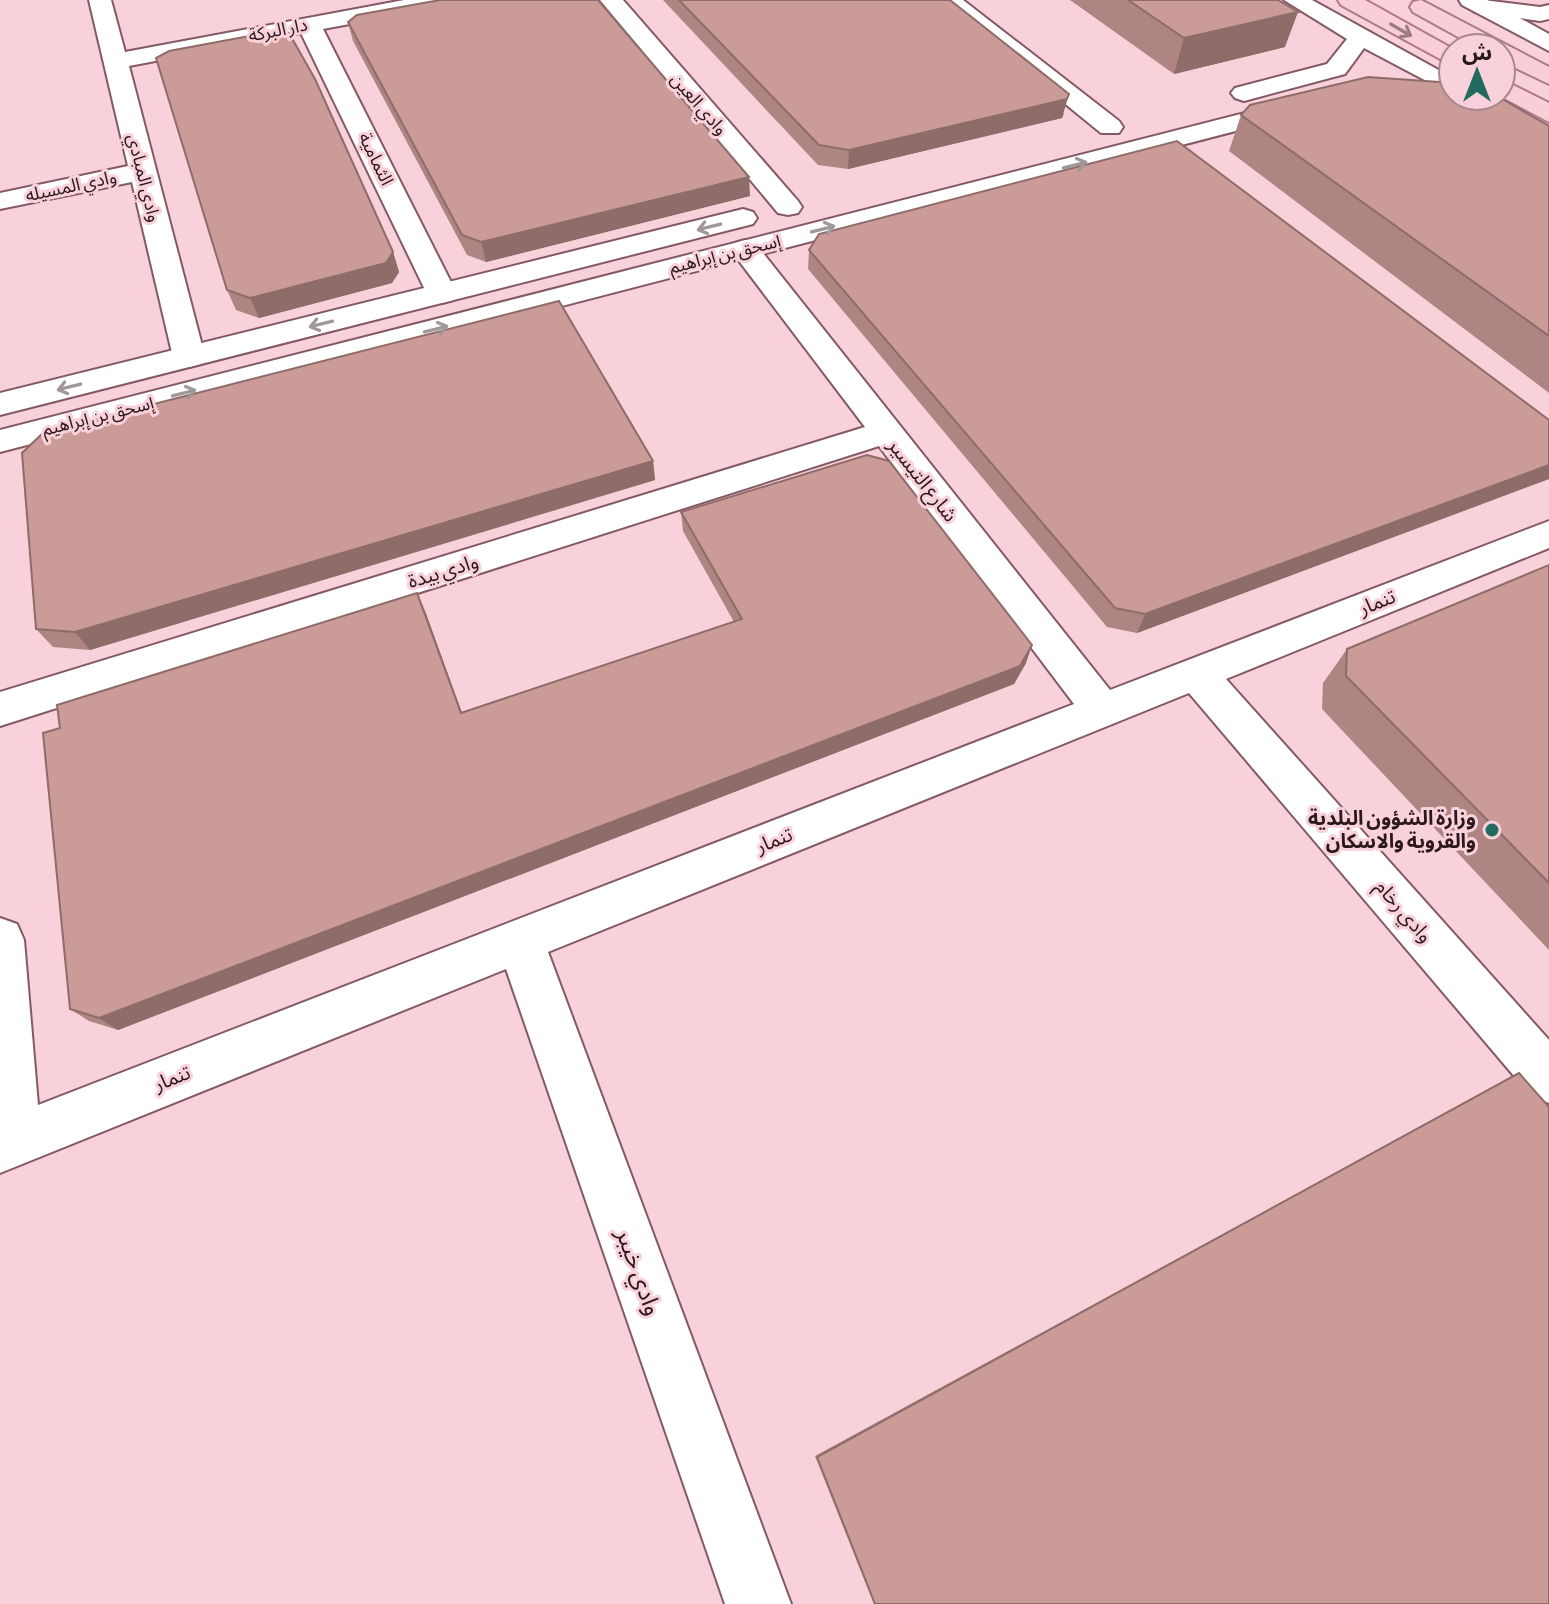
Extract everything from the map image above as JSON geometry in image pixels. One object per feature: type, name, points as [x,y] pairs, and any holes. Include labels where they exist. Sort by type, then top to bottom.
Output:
[{"type":"main road","points":[[1349,0],[1437,50]]},
{"type":"main road","points":[[1409,0],[1467,32]]},
{"type":"main road","points":[[1517,59],[1549,77]]},
{"type":"main road","points":[[1517,95],[1549,114]]},
{"type":"street","name":"وادي المبادي","points":[[100,0],[189,357]]},
{"type":"street","name":"دار البركة","points":[[116,61],[440,0]]},
{"type":"street","name":"وادي العين","points":[[611,0],[788,207]]},
{"type":"street","points":[[949,0],[1110,127]]},
{"type":"street","points":[[1295,0],[1437,80]]},
{"type":"street","points":[[1477,4],[1540,14],[1549,12]]},
{"type":"street","points":[[1477,4],[1549,44]]},
{"type":"street","name":"الثمامية","points":[[309,25],[442,294]]},
{"type":"street","points":[[1184,108],[1336,69],[1360,38]]},
{"type":"street","name":"إسحق بن إبراهيم","points":[[0,441],[1170,140],[1337,95],[1347,84],[1337,77],[1301,79]]},
{"type":"street","points":[[1400,88],[1437,89]]},
{"type":"street","points":[[1079,134],[1139,119]]},
{"type":"street","points":[[1170,140],[1195,160]]},
{"type":"street","name":"وادي المسيله","points":[[0,201],[143,171]]},
{"type":"street","name":"إسحق بن إبراهيم","points":[[0,404],[819,199]]},
{"type":"street","name":"شارع التيسير","points":[[745,249],[1102,710]]},
{"type":"street","name":"وادي بيدة","points":[[0,709],[886,432]]},
{"type":"street","name":"تنمار","points":[[8,1142],[1549,534]]},
{"type":"street","name":"وادي رخام","points":[[1196,673],[1549,1078]]},
{"type":"street","points":[[0,940],[8,1142]]},
{"type":"street","name":"وادي خيبر","points":[[520,940],[758,1604]]},
{"type":"building","points":[[440,0],[598,0],[749,177],[481,242],[462,235],[348,22],[357,15]]},
{"type":"building","points":[[679,0],[950,0],[1069,94],[1067,99],[849,150],[819,145]]},
{"type":"building","points":[[1128,0],[1278,0],[1298,12],[1184,38]]},
{"type":"building","points":[[276,31],[289,33],[315,79],[393,252],[386,263],[250,298],[227,290],[156,58],[169,51]]},
{"type":"building","points":[[1368,77],[1437,82],[1437,112],[1517,112],[1517,108],[1549,126],[1549,336],[1241,115],[1250,105]]},
{"type":"building","points":[[1177,141],[1549,420],[1549,465],[1145,614],[1115,608],[809,250],[819,234]]},
{"type":"building","points":[[559,301],[653,461],[75,632],[36,629],[22,453],[44,432]]},
{"type":"building","points":[[867,455],[889,461],[1032,645],[1020,666],[99,1018],[70,1009],[43,733],[60,728],[57,705],[417,593],[461,713],[742,619],[681,512]]},
{"type":"building","name":"وزارة الشؤون البلدية والقروية والاسكان","points":[[1549,565],[1549,883],[1346,676],[1347,649]]},
{"type":"building","points":[[1519,1073],[1549,1107],[1549,1604],[875,1604],[817,1457]]},
{"type":"place","name":"وزارة الشؤون البلدية والقروية والاسكان","points":[[1492,830]]}]
